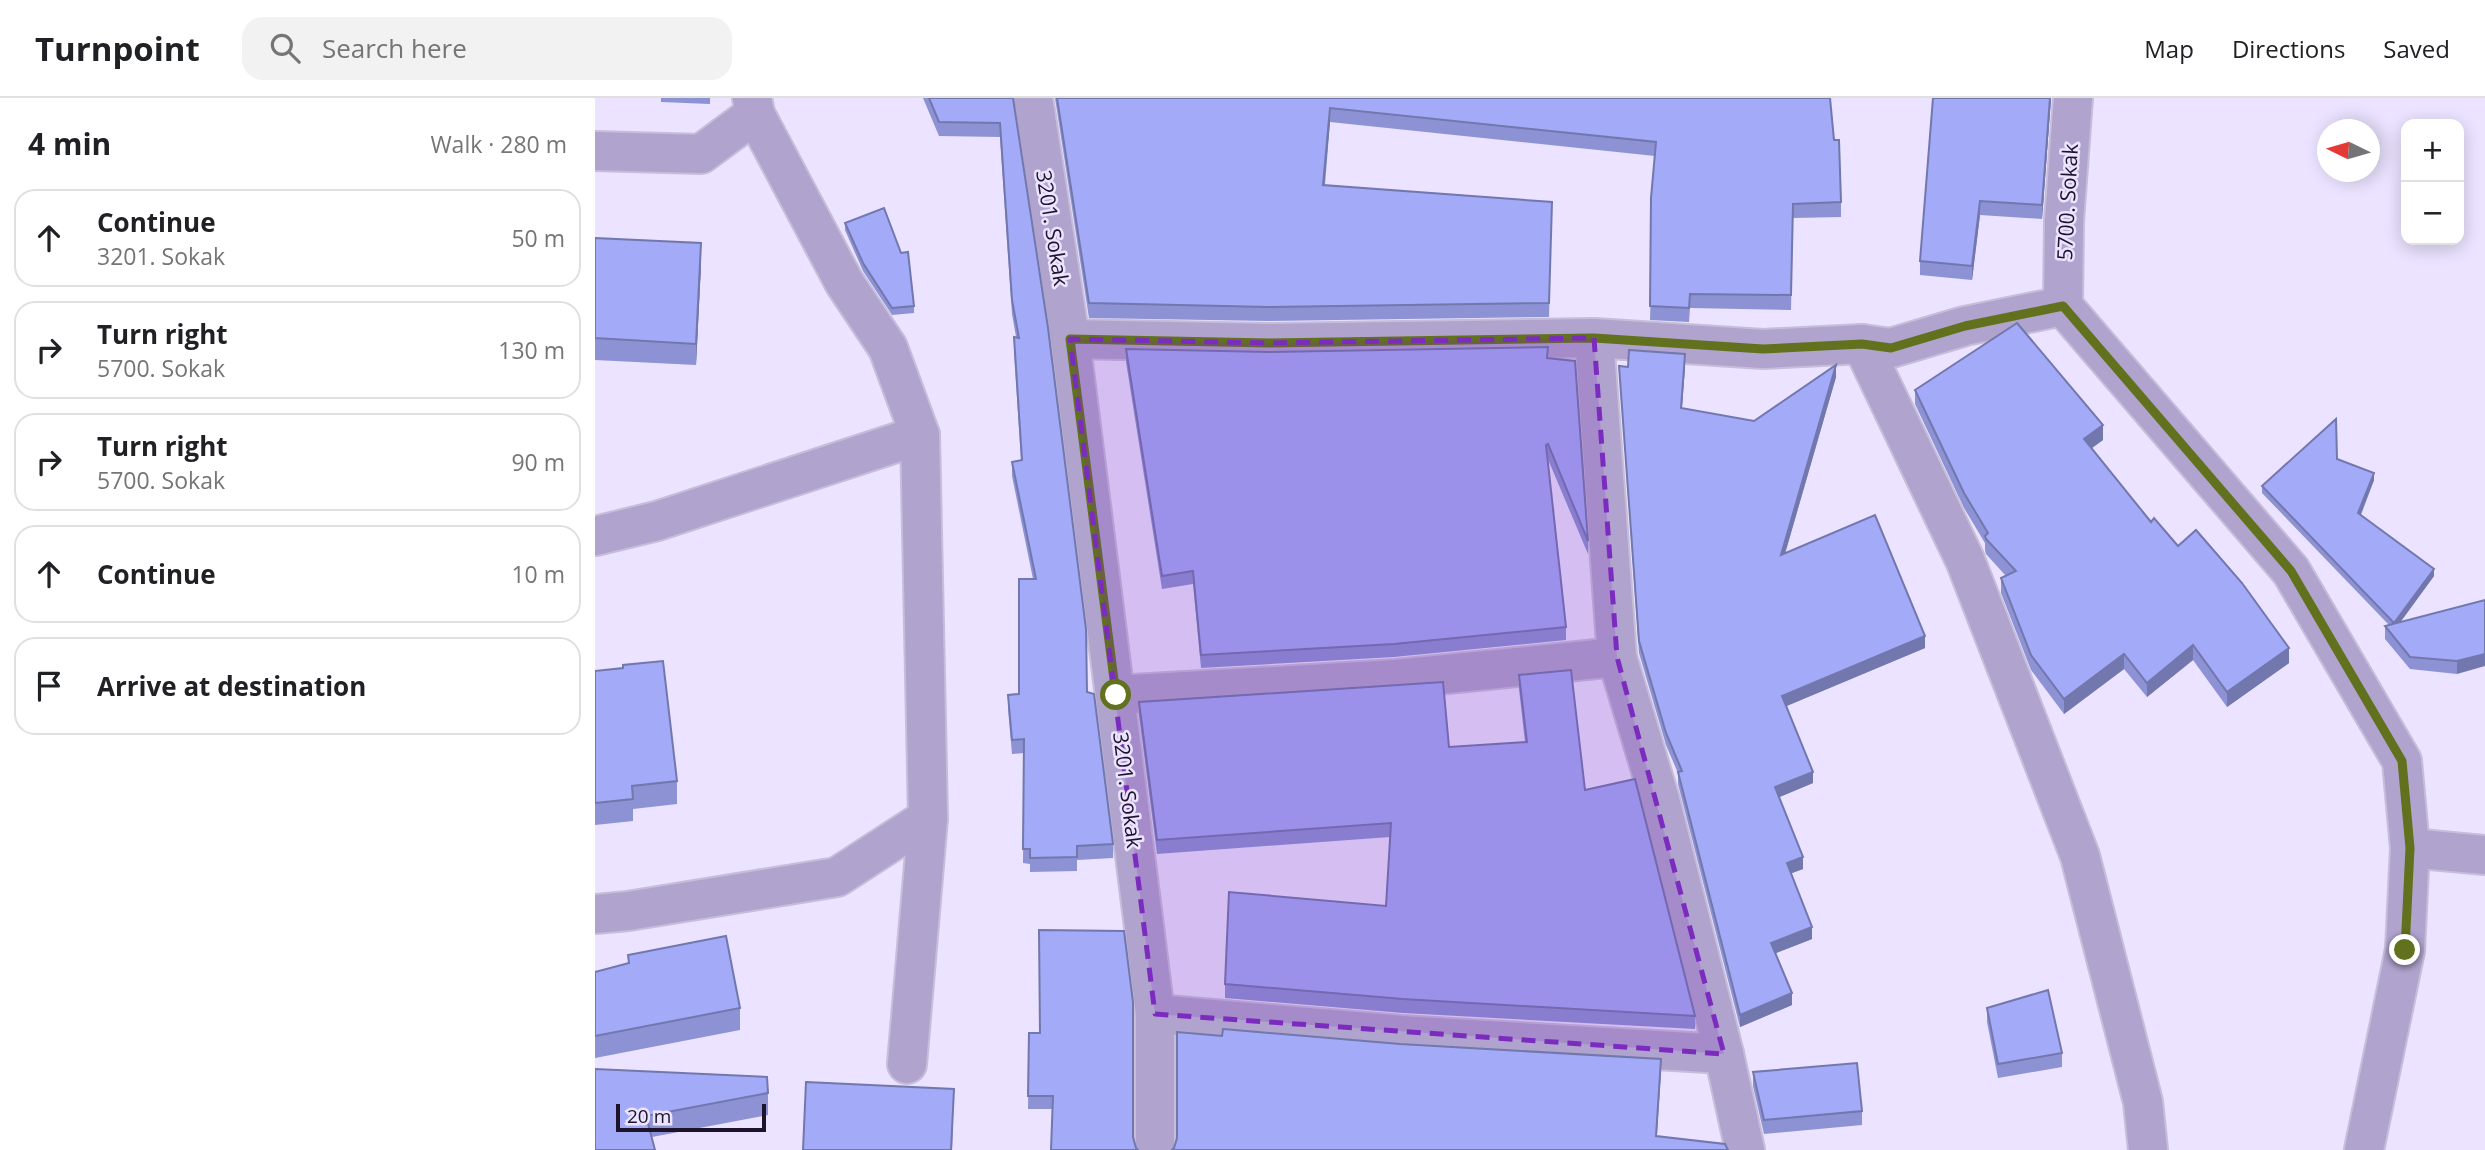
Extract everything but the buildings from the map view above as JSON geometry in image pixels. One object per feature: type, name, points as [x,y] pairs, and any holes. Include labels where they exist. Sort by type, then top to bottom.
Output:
[{"type":"street","name":"3201. Sokak","points":[[1033,98],[1070,339],[1155,1014],[1155,1150]]},
{"type":"street","name":"5700. Sokak","points":[[2063,306],[2064,221],[2073,98]]},
{"type":"street","points":[[595,151],[701,154],[753,106],[844,282],[888,348],[920,435],[927,818],[907,1064]]},
{"type":"street","points":[[1070,339],[1269,343],[1594,338],[1763,349],[1862,344],[1891,348],[1965,326],[2063,306],[2291,571],[2402,761],[2410,848],[2405,950],[2364,1150]]},
{"type":"street","points":[[1594,338],[1617,657],[1660,800],[1724,1054],[1745,1150]]},
{"type":"street","points":[[1862,344],[1965,560],[2080,856],[2143,1102],[2148,1150]]},
{"type":"street","points":[[595,536],[657,521],[920,435]]},
{"type":"street","points":[[1116,695],[1397,679],[1617,657]]},
{"type":"street","points":[[595,914],[837,877],[927,818]]},
{"type":"street","points":[[2410,848],[2485,855]]},
{"type":"street","points":[[1155,1014],[1401,1035],[1724,1054]]},
{"type":"highlighted area","points":[[1594,338],[1617,657],[1724,1054],[1155,1014],[1070,339],[1269,343]]},
{"type":"route","points":[[1116,695],[1070,339],[1269,343],[1594,338],[1763,349],[1862,344],[1891,348],[1965,326],[2063,306],[2291,571],[2402,761],[2410,848],[2405,950]]}]
